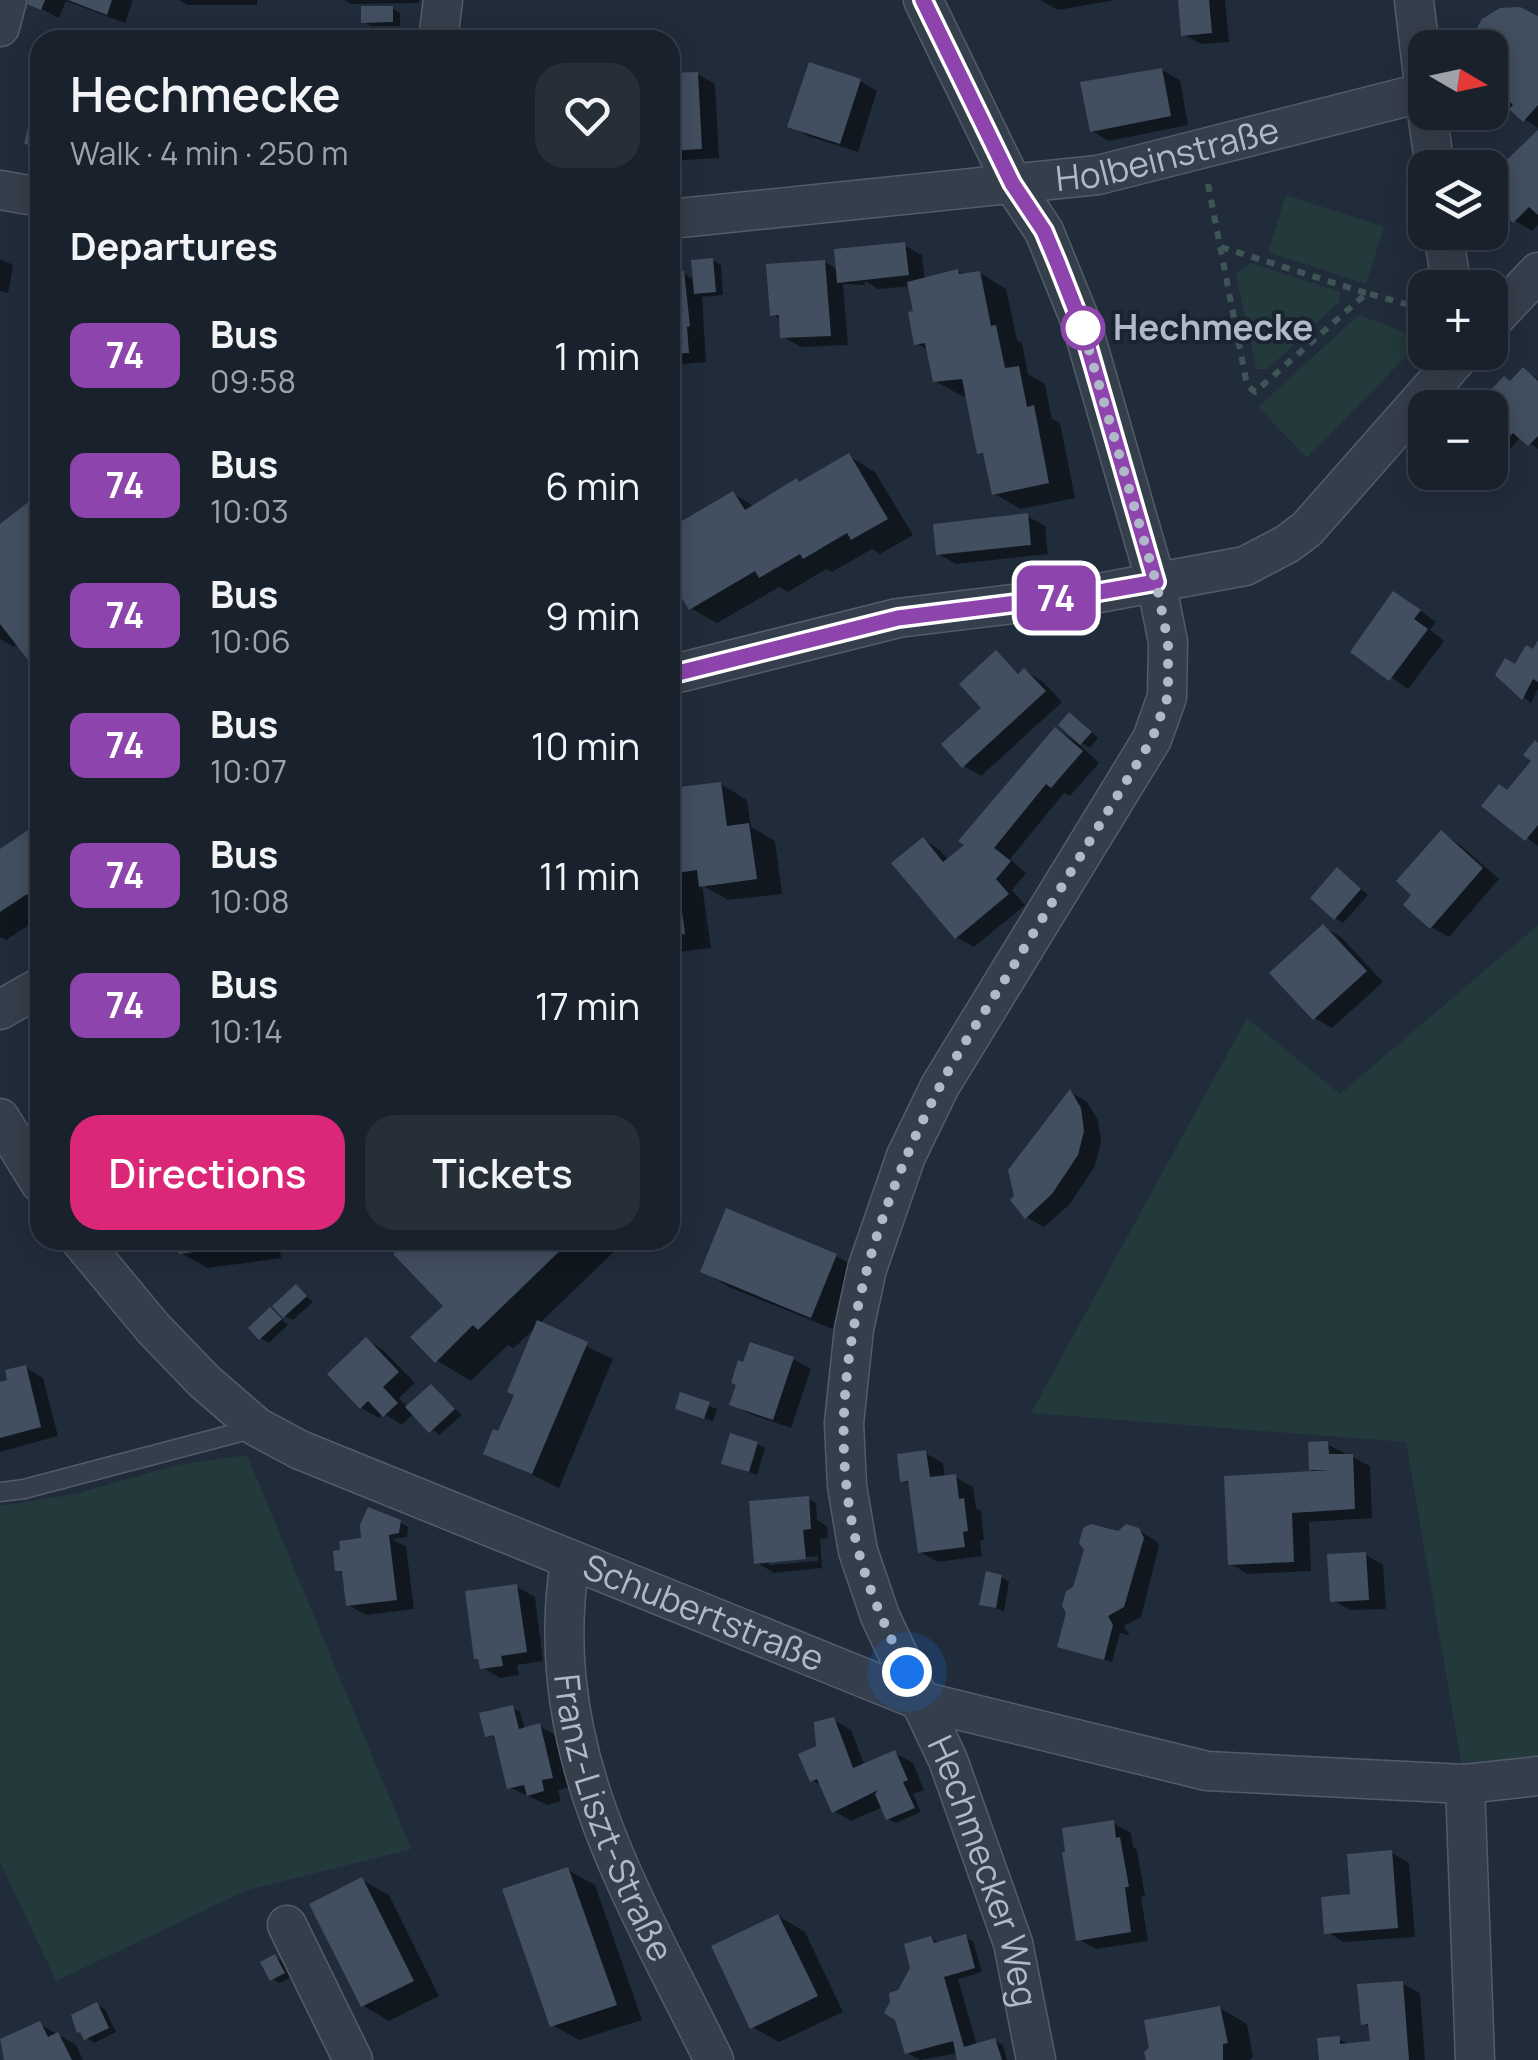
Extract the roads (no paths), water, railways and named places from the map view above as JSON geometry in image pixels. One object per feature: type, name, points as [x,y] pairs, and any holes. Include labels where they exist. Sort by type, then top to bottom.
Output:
[{"type":"street","points":[[0,28],[7,0]]},
{"type":"street","points":[[439,30],[443,0]]},
{"type":"street","name":"Hechmecker Weg","points":[[923,0],[1012,183],[1044,231],[1082,326],[1156,582],[1168,642],[1169,681],[1163,716],[1152,739],[940,1086],[906,1156],[861,1298],[844,1423],[846,1486],[858,1552],[880,1616],[948,1760],[1013,1943],[1036,2060]]},
{"type":"street","points":[[1414,0],[1418,30]]},
{"type":"street","name":"Holbeinstraße","points":[[680,218],[1098,175],[1408,97]]},
{"type":"street","points":[[0,190],[30,195]]},
{"type":"street","points":[[1508,304],[1538,272]]},
{"type":"street","points":[[680,672],[898,618],[1088,594],[1245,566],[1287,544],[1307,528],[1447,370]]},
{"type":"street","points":[[0,1010],[30,993]]},
{"type":"street","points":[[0,1118],[30,1168]]},
{"type":"street","name":"Schubertstraße","points":[[88,1250],[153,1328],[256,1428],[570,1562],[920,1701],[1207,1771],[1465,1784],[1538,1776]]},
{"type":"street","name":"Franz-Liszt-Straße","points":[[570,1562],[564,1666],[588,1789],[606,1838],[714,2060]]},
{"type":"street","points":[[1465,1784],[1475,2060]]},
{"type":"street","points":[[287,1925],[353,2060]]},
{"type":"lane","points":[[0,1492],[256,1428]]},
{"type":"place","name":"Hechmecke","points":[[1083,328]]}]
